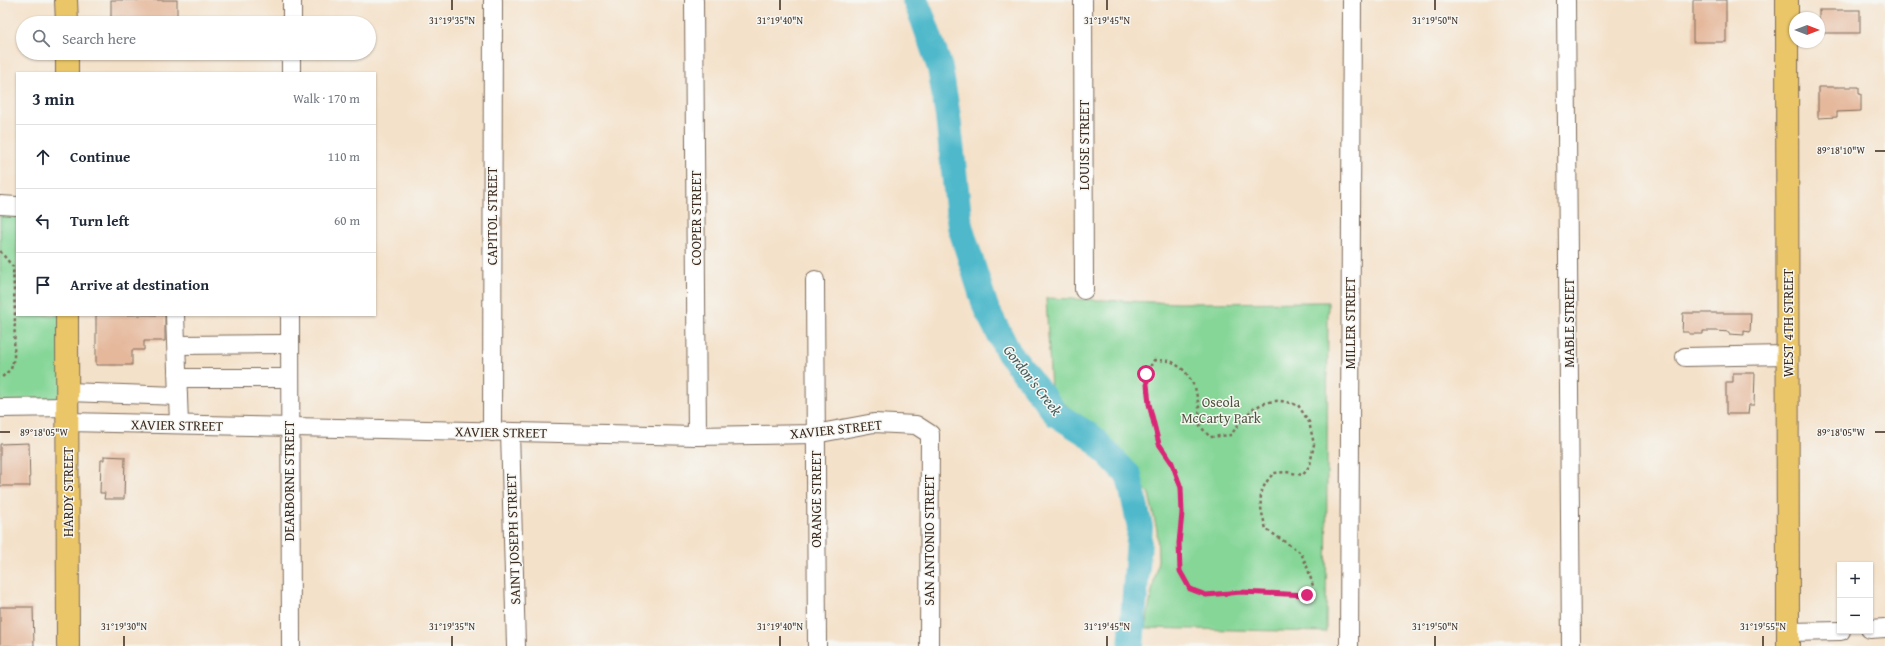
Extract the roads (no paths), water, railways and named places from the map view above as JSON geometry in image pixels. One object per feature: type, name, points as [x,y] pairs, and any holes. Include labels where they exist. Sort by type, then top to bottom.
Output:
[{"type":"main road","points":[[66,0],[66,16]]},
{"type":"main road","name":"WEST 4TH STREET","points":[[1787,0],[1788,639]]},
{"type":"main road","points":[[67,60],[67,72]]},
{"type":"main road","name":"HARDY STREET","points":[[67,316],[68,646]]},
{"type":"street","points":[[292,0],[292,16]]},
{"type":"street","name":"CAPITOL STREET","points":[[492,0],[492,432]]},
{"type":"street","name":"COOPER STREET","points":[[694,0],[697,436]]},
{"type":"street","name":"LOUISE STREET","points":[[1083,0],[1084,290]]},
{"type":"street","name":"MILLER STREET","points":[[1349,646],[1352,0]]},
{"type":"street","name":"MABLE STREET","points":[[1566,0],[1571,646]]},
{"type":"street","points":[[291,60],[291,72]]},
{"type":"street","points":[[0,206],[16,206]]},
{"type":"street","name":"ORANGE STREET","points":[[815,280],[816,646]]},
{"type":"street","points":[[175,316],[179,424]]},
{"type":"street","name":"DEARBORNE STREET","points":[[290,316],[289,428],[291,646]]},
{"type":"street","points":[[177,344],[290,344]]},
{"type":"street","points":[[1685,357],[1788,355]]},
{"type":"street","points":[[178,378],[289,378]]},
{"type":"street","points":[[0,408],[68,407],[178,396]]},
{"type":"street","name":"XAVIER STREET","points":[[68,407],[179,424],[289,428],[697,436],[815,434],[874,423],[916,425],[930,434]]},
{"type":"street","name":"SAINT JOSEPH STREET","points":[[510,432],[516,646]]},
{"type":"street","name":"SAN ANTONIO STREET","points":[[929,646],[930,434]]},
{"type":"street","points":[[1873,629],[1885,628]]},
{"type":"street","points":[[1788,639],[1837,632]]},
{"type":"waterway","name":"Gordon's Creek","points":[[915,0],[940,68],[948,117],[960,226],[986,308],[1009,353],[1057,415],[1092,437],[1129,476],[1140,527],[1131,646]]},
{"type":"park label","name":"Oseola McCarty Park","points":[[1221,410]]}]
